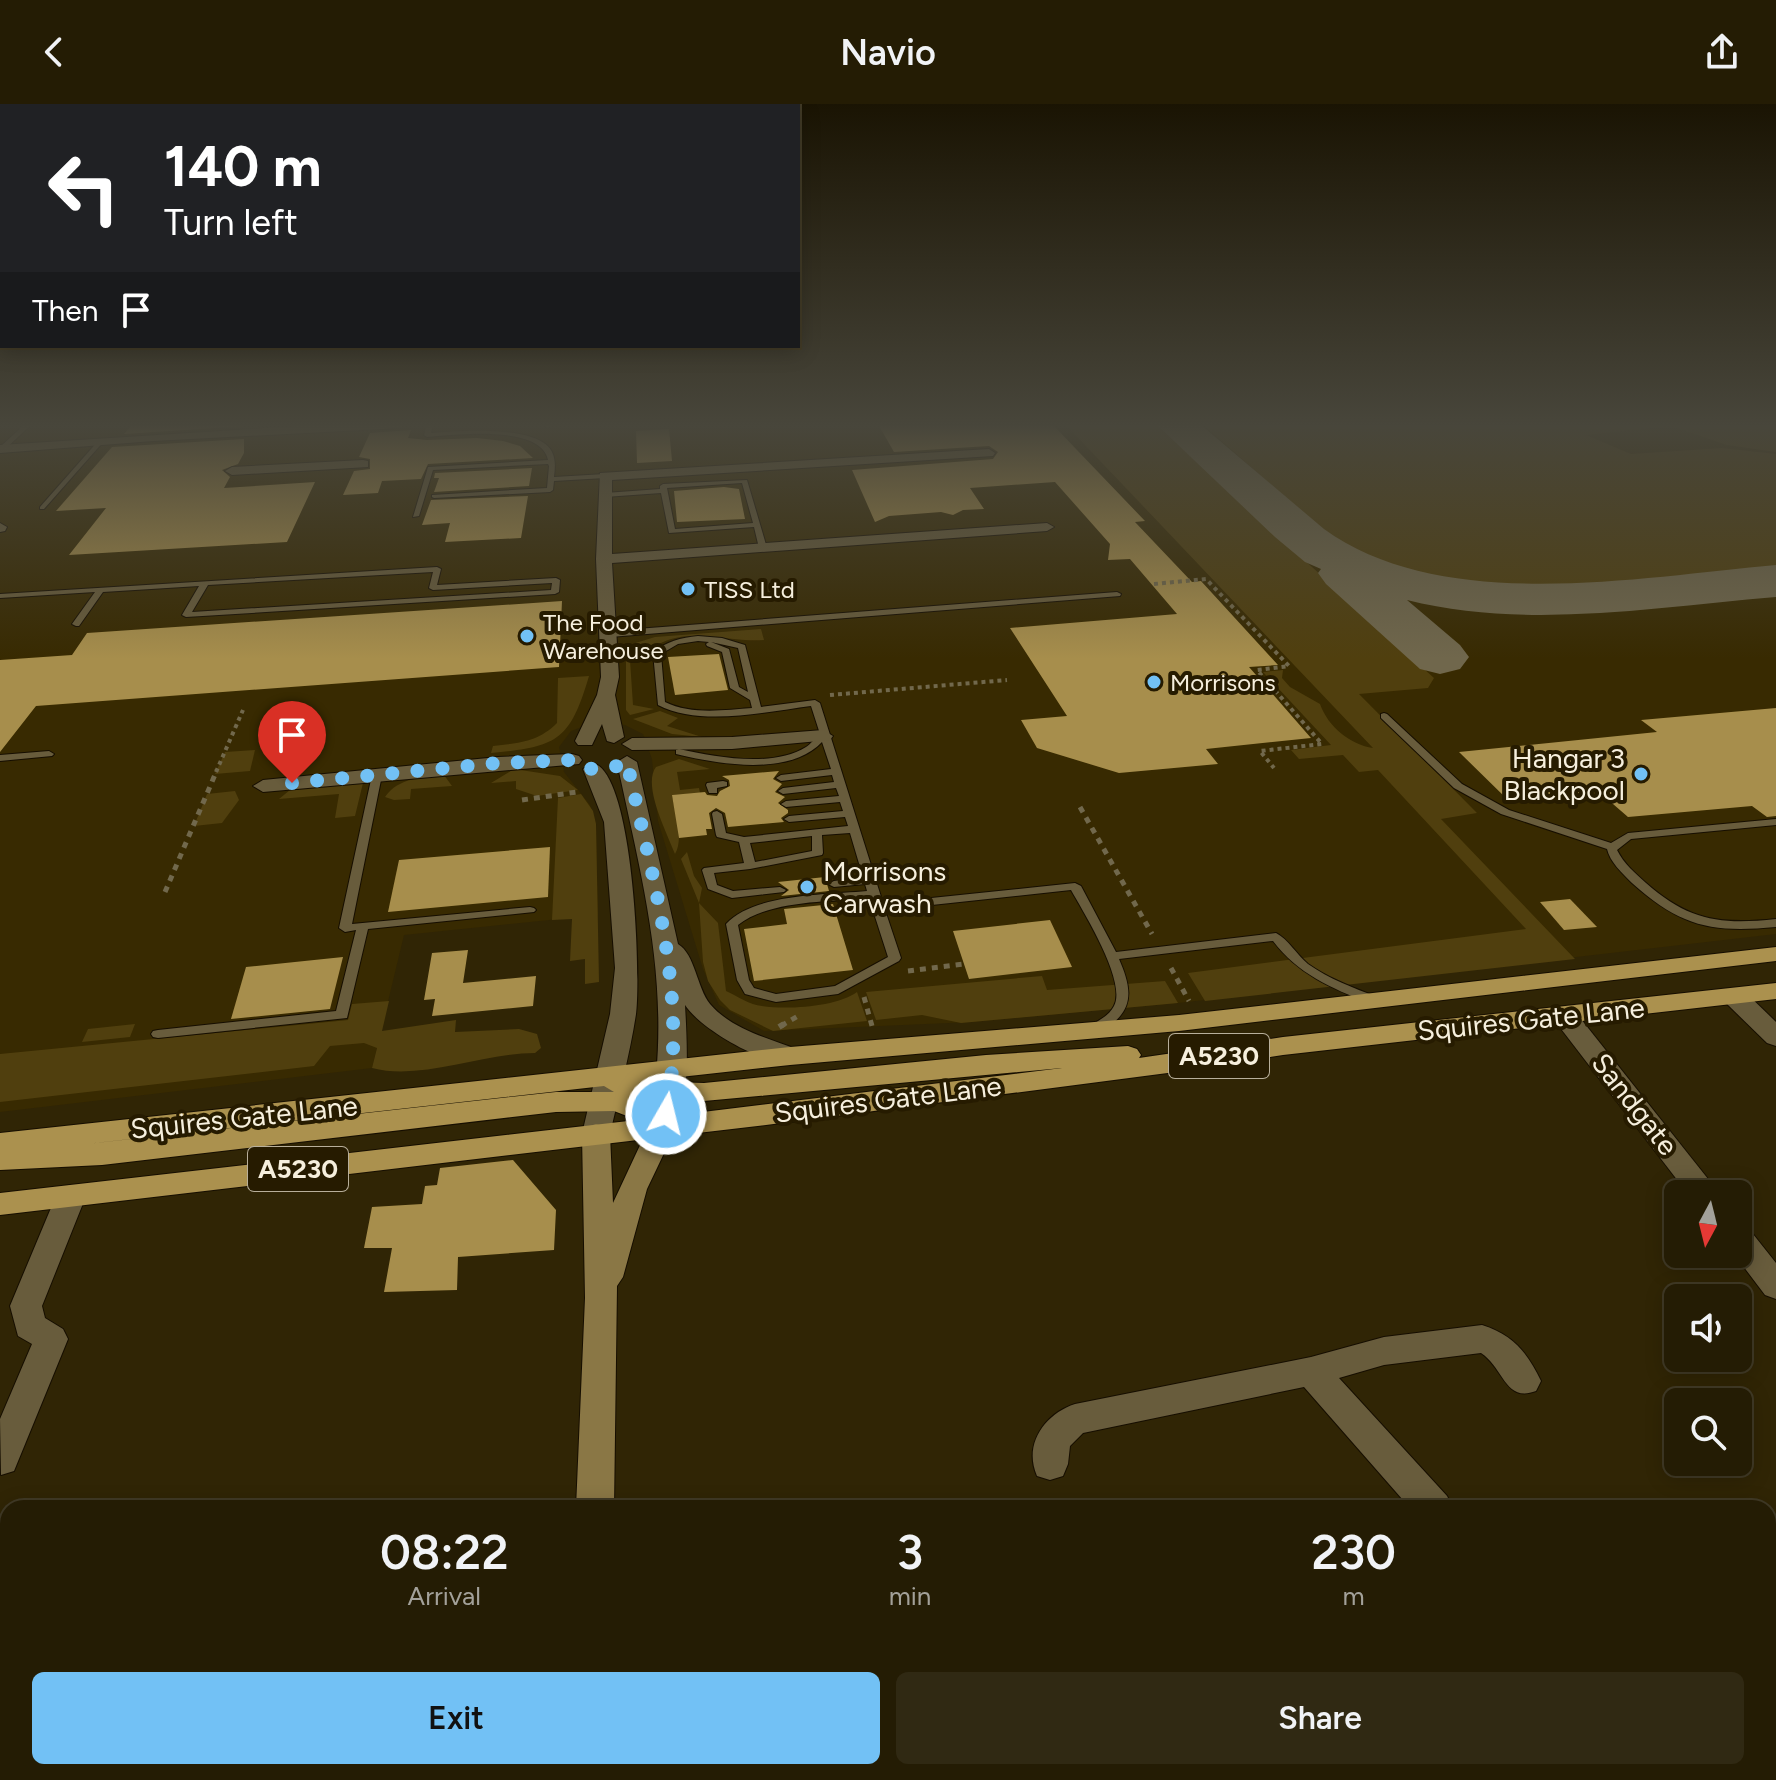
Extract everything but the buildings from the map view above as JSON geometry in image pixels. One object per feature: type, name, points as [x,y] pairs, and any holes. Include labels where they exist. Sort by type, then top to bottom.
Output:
[{"type":"main road","name":"Squires Gate Lane","points":[[671,1080],[790,1056],[1200,1020],[1776,954]]},
{"type":"main road","name":"Squires Gate Lane","points":[[0,1204],[1168,1064],[1283,1046],[1776,991]]},
{"type":"main road","points":[[0,1159],[102,1154],[521,1105],[606,1088],[671,1080],[726,1090],[986,1064],[1283,1046]]},
{"type":"main road","points":[[606,1088],[652,1114],[663,1126]]},
{"type":"main road","name":"Squires Gate Lane","points":[[0,1143],[606,1088]]},
{"type":"street","points":[[595,1500],[601,1298],[596,1134],[623,1014],[627,968],[615,822],[586,761],[610,677],[604,559],[605,502]]},
{"type":"street","points":[[604,559],[763,548],[982,526],[1047,527]]},
{"type":"street","points":[[606,695],[627,750],[667,933],[688,985],[708,1017],[755,1043],[790,1056]]},
{"type":"street","points":[[263,786],[498,763],[586,761],[627,750],[823,736]]},
{"type":"street","points":[[586,761],[627,750],[679,752],[732,743]]},
{"type":"street","points":[[601,1298],[632,1189],[663,1126],[671,1080],[667,933]]},
{"type":"street","points":[[1734,996],[1776,1037]]},
{"type":"street","name":"Sandgate","points":[[1564,1015],[1694,1180]]},
{"type":"street","points":[[1,1459],[51,1339],[30,1326],[26,1306],[71,1196]]},
{"type":"street","points":[[1752,1255],[1776,1286]]},
{"type":"street","points":[[1050,1464],[1049,1449],[1058,1430],[1075,1419],[1311,1371],[1384,1351],[1482,1339],[1496,1342],[1524,1381]]},
{"type":"street","points":[[1311,1371],[1427,1500]]},
{"type":"lane","points":[[42,508],[47,502]]},
{"type":"lane","points":[[415,516],[419,502]]},
{"type":"lane","points":[[666,502],[672,531],[757,525]]},
{"type":"lane","points":[[751,502],[763,548]]},
{"type":"lane","points":[[0,596],[101,589],[437,569],[433,588],[556,580],[555,592],[186,615],[205,583]]},
{"type":"lane","points":[[76,624],[101,589]]},
{"type":"lane","points":[[610,634],[1117,594]]},
{"type":"lane","points":[[756,704],[742,647],[716,639],[669,644],[657,653],[661,703],[666,707],[690,712],[756,704],[815,703],[838,785],[853,829],[869,880],[876,901],[895,958],[838,990],[763,997],[749,991],[743,980],[732,924],[737,917],[756,909],[876,901],[1075,886],[1111,956],[1124,1001],[1114,1017],[1091,1031]]},
{"type":"lane","points":[[658,668],[664,655],[674,648],[719,646],[726,651],[735,688],[756,704]]},
{"type":"lane","points":[[1384,716],[1458,786],[1505,812],[1613,847]]},
{"type":"lane","points":[[679,752],[716,761],[774,759],[806,753],[823,736]]},
{"type":"lane","points":[[0,758],[49,754]]},
{"type":"lane","points":[[781,778],[834,772]]},
{"type":"lane","points":[[377,775],[345,928],[530,910]]},
{"type":"lane","points":[[713,791],[711,785],[723,784]]},
{"type":"lane","points":[[783,791],[838,785]]},
{"type":"lane","points":[[786,804],[843,799]]},
{"type":"lane","points":[[789,819],[848,814]]},
{"type":"lane","points":[[733,824],[718,820],[721,835],[744,840],[853,829]]},
{"type":"lane","points":[[1613,847],[1628,836],[1776,822]]},
{"type":"lane","points":[[780,890],[732,895],[712,887],[708,870],[750,866],[818,853],[817,833]]},
{"type":"lane","points":[[744,840],[750,866]]},
{"type":"lane","points":[[1613,847],[1616,861],[1662,905],[1682,916],[1712,926],[1776,923]]},
{"type":"lane","points":[[834,884],[869,880]]},
{"type":"lane","points":[[158,1034],[342,1015],[363,926]]},
{"type":"lane","points":[[1111,956],[1276,937],[1288,956],[1319,980],[1376,1001]]},
{"type":"path","points":[[1154,584],[1206,579],[1289,666],[1257,670],[1322,744],[1260,751],[1274,768]]},
{"type":"path","points":[[828,695],[1007,680]]},
{"type":"path","points":[[165,892],[243,710]]},
{"type":"path","points":[[522,800],[586,761]]},
{"type":"path","points":[[1080,807],[1200,1020]]},
{"type":"path","points":[[862,988],[874,1031]]},
{"type":"shaded area","points":[[0,502],[1776,502],[1776,934],[1178,1003],[972,1022],[764,1031],[719,1005],[703,969],[658,821],[652,759],[643,734],[625,725],[592,723],[571,731],[559,747],[564,772],[590,805],[596,824],[598,915],[404,935],[372,1068],[0,1112]]},
{"type":"shaded area","points":[[1139,502],[1241,502],[1434,678],[1428,688],[1359,694],[1477,813],[1441,819],[1575,959],[1205,1001],[1188,973],[1526,929],[1378,770],[1359,772],[1343,755],[1299,759],[1291,750],[1331,745],[1263,672],[1283,670],[1282,678],[1290,687],[1320,704],[1341,734],[1373,748]]},
{"type":"shaded area","points":[[1291,502],[1776,502],[1776,568],[1562,585],[1505,585],[1450,580],[1400,570],[1356,553]]},
{"type":"shaded area","points":[[761,629],[764,640],[677,637],[652,649],[649,662],[630,660],[633,705],[654,709],[630,715],[626,710],[626,652],[629,645],[655,637]]},
{"type":"shaded area","points":[[589,676],[575,715],[558,737],[531,748],[491,753],[493,746],[528,740],[543,734],[557,723],[558,678]]},
{"type":"shaded area","points":[[660,711],[678,718],[667,726],[702,737],[672,734],[633,719]]},
{"type":"shaded area","points":[[255,750],[250,771],[215,774],[225,752]]},
{"type":"shaded area","points":[[679,759],[710,769],[677,772],[680,790],[699,788],[700,793],[672,795],[679,833],[675,854],[657,809],[652,775],[656,767]]},
{"type":"shaded area","points":[[514,769],[560,776],[578,790],[537,796],[516,789],[516,781],[491,783]]},
{"type":"shaded area","points":[[444,775],[452,786],[411,789],[410,799],[385,797],[404,782]]},
{"type":"shaded area","points":[[363,783],[355,816],[335,818],[339,794],[279,799],[290,790]]},
{"type":"shaded area","points":[[235,791],[239,800],[222,823],[194,826],[207,794]]},
{"type":"shaded area","points":[[581,794],[593,811],[596,824],[599,982],[585,984],[585,959],[570,961],[572,919],[552,920],[558,798]]},
{"type":"shaded area","points":[[687,852],[694,876],[702,888],[699,903],[681,859]]},
{"type":"shaded area","points":[[699,903],[718,923],[726,991],[757,1005],[784,1008],[824,1004],[857,992],[867,1021],[773,1031],[730,1010],[708,981],[703,962]]},
{"type":"shaded area","points":[[1042,976],[1047,990],[1165,981],[1178,1003],[961,1023],[922,1015],[876,1020],[866,992]]},
{"type":"shaded area","points":[[389,1001],[382,1031],[456,1020],[455,1032],[519,1029],[537,1034],[541,1048],[535,1053],[432,1069],[391,1071],[372,1068],[377,1048],[364,1043],[330,1046],[314,1066],[0,1102],[0,1054],[348,1020],[352,1004]]},
{"type":"shaded area","points":[[135,1024],[130,1037],[82,1042],[88,1029]]},
{"type":"taxiway","points":[[1264,502],[1323,551],[1372,574],[1426,589],[1484,596],[1544,598],[1605,596],[1776,581]]},
{"type":"taxiway","points":[[1344,573],[1440,657]]},
{"type":"place","name":"TISS Ltd","points":[[688,589]]},
{"type":"place","name":"The Food Warehouse","points":[[527,636]]},
{"type":"place","name":"Morrisons","points":[[1154,682]]},
{"type":"place","name":"Hangar 3 Blackpool","points":[[1641,774]]},
{"type":"place","name":"Morrisons Carwash","points":[[807,887]]},
{"type":"route","points":[[292,783],[498,763],[572,760],[579,766],[593,769],[610,768],[627,762],[667,933],[672,1078],[666,1114]]}]
